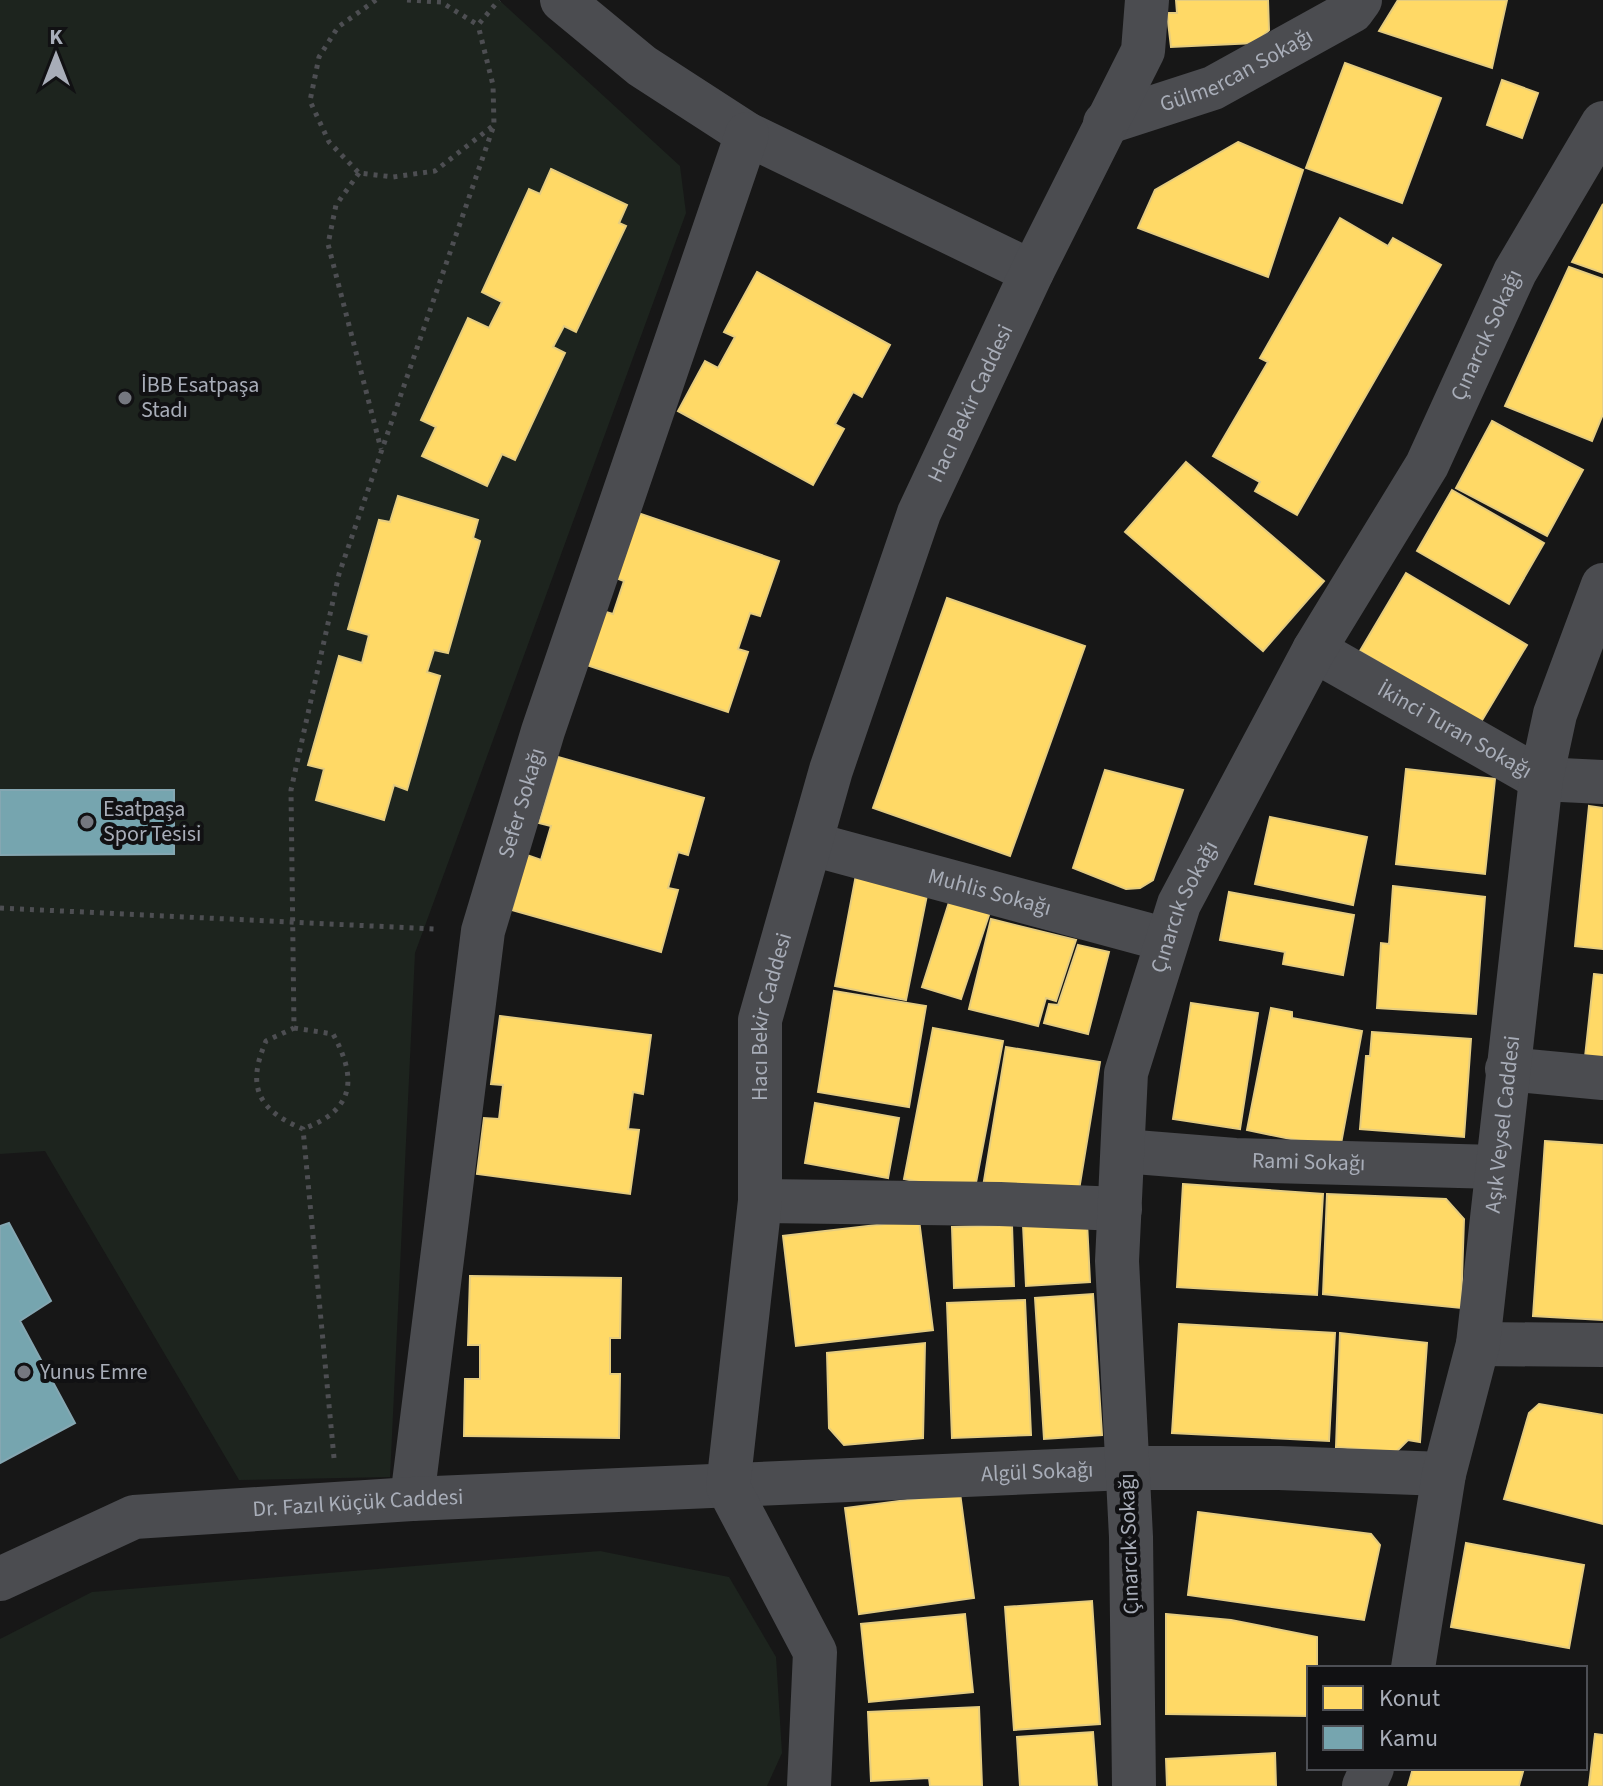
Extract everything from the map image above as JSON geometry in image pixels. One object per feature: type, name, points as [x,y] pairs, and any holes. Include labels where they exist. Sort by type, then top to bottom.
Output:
[{"type":"street","points":[[562,0],[642,66],[747,134],[1032,272]]},
{"type":"street","name":"Hacı Bekir Caddesi","points":[[728,1487],[760,1201],[760,1020],[831,770],[919,513],[1032,272],[1143,51],[1147,0]]},
{"type":"street","name":"Gülmercan Sokağı","points":[[1105,123],[1213,88],[1352,11],[1360,0]]},
{"type":"street","name":"Çınarcık Sokağı","points":[[1134,1786],[1127,1468],[1117,1261],[1126,1073],[1167,940],[1187,890],[1314,650],[1427,465],[1515,272],[1603,123]]},
{"type":"street","name":"Sefer Sokağı","points":[[412,1499],[483,931],[543,731],[747,134]]},
{"type":"street","name":"Aşık Veysel Caddesi","points":[[1413,1666],[1444,1474],[1478,1344],[1541,779],[1555,714],[1603,585]]},
{"type":"street","name":"İkinci Turan Sokağı","points":[[1314,650],[1541,779],[1603,782]]},
{"type":"street","name":"Muhlis Sokağı","points":[[812,844],[1167,940]]},
{"type":"street","points":[[1507,1069],[1603,1078]]},
{"type":"street","name":"Rami Sokağı","points":[[1123,1151],[1235,1160],[1497,1167]]},
{"type":"street","points":[[760,1201],[1120,1209]]},
{"type":"street","points":[[1478,1344],[1603,1345]]},
{"type":"street","name":"Algül Sokağı","points":[[728,1487],[1127,1468],[1279,1468],[1444,1474]]},
{"type":"street","points":[[728,1487],[815,1652],[809,1786]]},
{"type":"street","name":"Dr. Fazıl Küçük Caddesi","points":[[0,1579],[134,1517],[337,1507],[412,1499],[728,1487]]},
{"type":"path","points":[[376,0],[338,27],[319,57],[310,101],[329,142],[359,173],[393,177],[435,171],[494,125]]},
{"type":"path","points":[[294,1028],[291,790],[339,574],[494,125],[493,85],[478,25],[441,2],[407,0]]},
{"type":"path","points":[[478,25],[499,0]]},
{"type":"path","points":[[359,173],[336,205],[328,244],[381,452]]},
{"type":"path","points":[[0,908],[483,931]]},
{"type":"path","points":[[294,1028],[333,1034],[348,1062],[347,1094],[329,1119],[303,1129],[278,1119],[259,1097],[254,1068],[266,1041],[294,1028]]},
{"type":"path","points":[[303,1129],[337,1507]]},
{"type":"shaded area","points":[[0,0],[499,0],[680,166],[686,213],[415,953],[390,1477],[239,1480],[45,1151],[0,1154]]},
{"type":"shaded area","points":[[600,1551],[729,1577],[776,1657],[782,1753],[767,1786],[0,1786],[0,1639],[92,1592]]},
{"type":"building: Konut","points":[[1176,0],[1268,0],[1269,30],[1256,43],[1171,47],[1167,13],[1177,13]]},
{"type":"building: Konut","points":[[1398,0],[1507,0],[1492,68],[1379,31]]},
{"type":"building: Konut","points":[[1345,63],[1441,98],[1402,203],[1306,168]]},
{"type":"building: Konut","points":[[1502,80],[1538,93],[1522,138],[1487,125]]},
{"type":"building: Konut","points":[[1238,142],[1303,170],[1268,277],[1138,228],[1155,190]]},
{"type":"building: Konut","points":[[551,169],[627,205],[619,223],[626,226],[576,332],[564,326],[553,347],[565,353],[515,460],[502,454],[487,486],[422,456],[436,427],[421,420],[468,318],[489,328],[502,302],[482,292],[529,189],[540,194]]},
{"type":"building: Konut","points":[[1603,204],[1603,273],[1572,262]]},
{"type":"building: Konut","points":[[1340,218],[1388,246],[1393,238],[1441,265],[1297,515],[1255,491],[1260,482],[1213,456],[1268,362],[1260,358]]},
{"type":"building: Konut","points":[[1569,267],[1603,279],[1603,414],[1592,441],[1505,406]]},
{"type":"building: Konut","points":[[757,272],[890,345],[862,397],[853,392],[835,424],[844,429],[813,485],[678,411],[705,361],[718,368],[735,337],[724,332]]},
{"type":"building: Konut","points":[[1492,421],[1583,470],[1547,536],[1456,488]]},
{"type":"building: Konut","points":[[1186,462],[1324,581],[1263,651],[1125,532]]},
{"type":"building: Konut","points":[[1452,490],[1544,543],[1509,604],[1417,551]]},
{"type":"building: Konut","points":[[398,496],[478,520],[473,538],[480,541],[448,653],[434,650],[427,672],[440,676],[407,790],[394,785],[384,820],[316,800],[324,769],[308,765],[339,656],[362,663],[369,635],[348,629],[379,520],[390,522]]},
{"type":"building: Konut","points":[[635,512],[779,561],[760,616],[750,613],[738,649],[748,652],[728,712],[581,663],[599,610],[613,614],[624,581],[613,577]]},
{"type":"building: Konut","points":[[1406,573],[1527,645],[1481,722],[1360,651]]},
{"type":"building: Konut","points":[[947,598],[1085,646],[1010,856],[873,808]]},
{"type":"building: Konut","points":[[558,757],[704,798],[688,855],[678,852],[668,888],[678,890],[661,952],[512,910],[527,855],[541,860],[551,826],[539,823]]},
{"type":"building: Konut","points":[[1406,769],[1495,779],[1485,874],[1396,864]]},
{"type":"building: Konut","points":[[1105,770],[1183,790],[1153,880],[1140,888],[1126,889],[1073,868]]},
{"type":"building: Konut","points":[[1589,806],[1603,808],[1603,949],[1575,946]]},
{"type":"building: Konut","points":[[1270,817],[1367,837],[1353,905],[1255,884]]},
{"type":"building: Konut","points":[[856,875],[928,890],[906,1000],[835,986]]},
{"type":"building: Konut","points":[[1393,886],[1485,897],[1476,1014],[1377,1008],[1381,943],[1389,944]]},
{"type":"building: Konut","points":[[1229,892],[1354,915],[1343,975],[1283,964],[1285,952],[1220,940]]},
{"type":"building: Konut","points":[[951,896],[991,909],[961,999],[922,987]]},
{"type":"building: Konut","points":[[991,919],[1076,940],[1056,1001],[1046,998],[1038,1026],[969,1009]]},
{"type":"building: Konut","points":[[1078,945],[1109,952],[1088,1034],[1044,1023],[1049,1004],[1058,1005]]},
{"type":"building: Konut","points":[[1594,974],[1603,975],[1603,1059],[1585,1057]]},
{"type":"building: Konut","points":[[834,991],[926,1006],[909,1107],[818,1092]]},
{"type":"building: Konut","points":[[1191,1003],[1258,1013],[1240,1129],[1173,1119]]},
{"type":"building: Konut","points":[[1271,1008],[1292,1012],[1292,1018],[1362,1031],[1340,1149],[1247,1130]]},
{"type":"building: Konut","points":[[500,1016],[651,1035],[643,1094],[633,1092],[628,1129],[639,1130],[630,1194],[477,1174],[484,1118],[499,1119],[503,1085],[491,1084]]},
{"type":"building: Konut","points":[[933,1028],[1003,1041],[974,1193],[904,1179]]},
{"type":"building: Konut","points":[[1372,1032],[1471,1039],[1464,1137],[1360,1129],[1366,1056],[1370,1056]]},
{"type":"building: Konut","points":[[1006,1047],[1100,1062],[1077,1202],[983,1187]]},
{"type":"building: Konut","points":[[815,1103],[899,1118],[888,1178],[805,1163]]},
{"type":"building: Konut","points":[[1545,1141],[1603,1145],[1603,1320],[1533,1316]]},
{"type":"building: Konut","points":[[1183,1184],[1323,1194],[1317,1295],[1177,1287]]},
{"type":"building: Konut","points":[[1327,1194],[1446,1199],[1464,1219],[1461,1308],[1323,1294]]},
{"type":"building: Konut","points":[[919,1220],[933,1330],[796,1346],[783,1236]]},
{"type":"building: Konut","points":[[1087,1222],[1090,1282],[1026,1286],[1023,1225]]},
{"type":"building: Konut","points":[[1012,1225],[1014,1286],[954,1288],[952,1227]]},
{"type":"building: Konut","points":[[470,1276],[621,1278],[620,1338],[610,1338],[610,1374],[620,1374],[619,1438],[464,1436],[465,1379],[480,1379],[480,1345],[468,1345]]},
{"type":"building: Konut","points":[[1093,1294],[1102,1435],[1044,1439],[1035,1298]]},
{"type":"building: Konut","points":[[1025,1300],[1031,1435],[952,1438],[947,1303]]},
{"type":"building: Konut","points":[[1179,1324],[1335,1333],[1329,1441],[1172,1433]]},
{"type":"building: Konut","points":[[1340,1333],[1427,1343],[1420,1442],[1408,1440],[1396,1452],[1336,1447]]},
{"type":"building: Konut","points":[[925,1343],[923,1438],[844,1445],[829,1428],[827,1353]]},
{"type":"building: Konut","points":[[1539,1404],[1603,1415],[1603,1524],[1504,1499],[1529,1413]]},
{"type":"building: Konut","points":[[960,1493],[974,1598],[859,1614],[845,1508]]},
{"type":"building: Konut","points":[[1198,1512],[1371,1534],[1380,1545],[1364,1620],[1188,1595]]},
{"type":"building: Konut","points":[[1466,1543],[1584,1565],[1569,1648],[1451,1627]]},
{"type":"building: Konut","points":[[1092,1601],[1100,1724],[1014,1730],[1005,1607]]},
{"type":"building: Konut","points":[[965,1614],[973,1692],[869,1702],[861,1624]]},
{"type":"building: Konut","points":[[1166,1614],[1231,1620],[1317,1637],[1317,1666],[1307,1666],[1307,1716],[1166,1714]]},
{"type":"building: Konut","points":[[979,1707],[982,1786],[930,1786],[929,1778],[871,1781],[868,1712]]},
{"type":"building: Konut","points":[[1093,1732],[1097,1786],[1020,1786],[1017,1737]]},
{"type":"building: Konut","points":[[1595,1734],[1603,1735],[1603,1786],[1589,1786]]},
{"type":"building: Konut","points":[[1275,1753],[1276,1786],[1167,1786],[1166,1759]]},
{"type":"building: Konut","points":[[1412,1770],[1523,1770],[1519,1786],[1408,1786]]},
{"type":"building: Kamu","name":"Esatpaşa Spor Tesisi","points":[[0,790],[174,790],[174,854],[0,855]]},
{"type":"building: Kamu","name":"Yunus Emre","points":[[9,1223],[51,1301],[20,1321],[75,1423],[0,1463],[0,1226]]},
{"type":"place","name":"İBB Esatpaşa Stadı","points":[[125,398]]},
{"type":"place","name":"Esatpaşa Spor Tesisi","points":[[87,822]]},
{"type":"place","name":"Yunus Emre","points":[[24,1372]]}]
